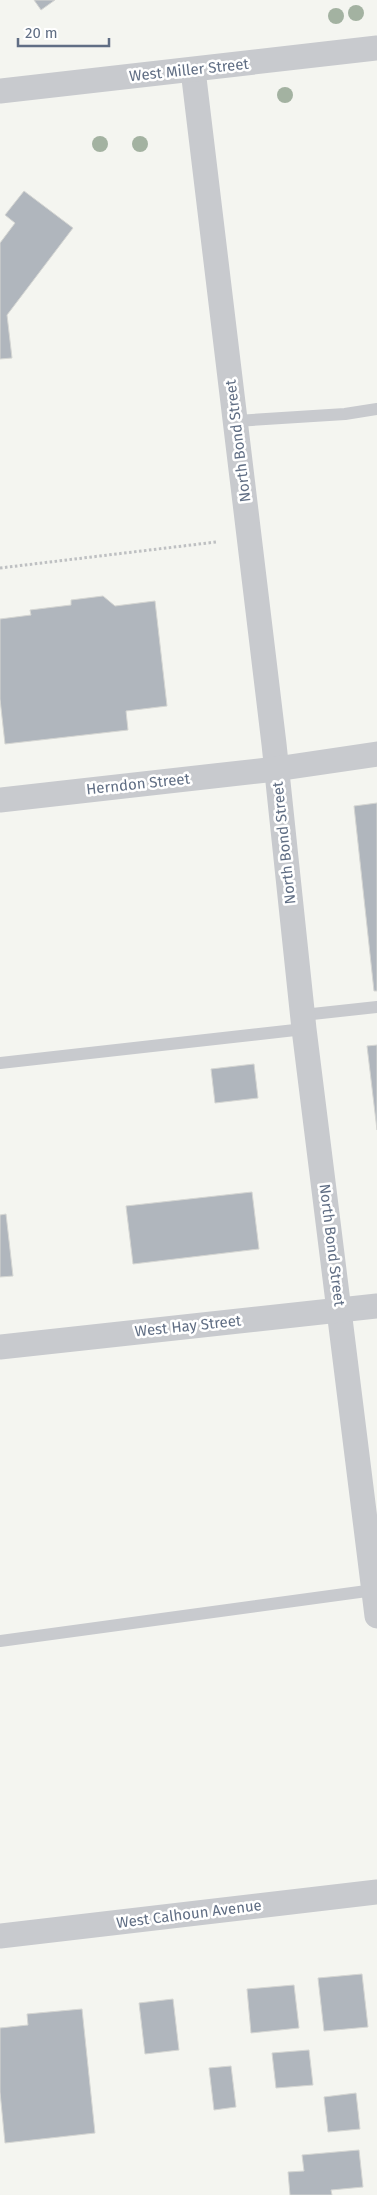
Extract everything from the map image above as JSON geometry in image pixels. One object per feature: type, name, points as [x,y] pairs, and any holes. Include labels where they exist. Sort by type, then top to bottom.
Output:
[{"type":"street","name":"West Miller Street","points":[[0,91],[377,48]]},
{"type":"street","name":"North Bond Street","points":[[193,70],[236,421],[304,1022],[377,1616]]},
{"type":"street","name":"Herndon Street","points":[[0,800],[276,769],[377,754]]},
{"type":"street","name":"West Hay Street","points":[[0,1347],[377,1306]]},
{"type":"street","name":"West Calhoun Avenue","points":[[0,1936],[377,1892]]},
{"type":"lane","points":[[236,421],[345,414],[377,409]]},
{"type":"lane","points":[[0,1063],[304,1022],[377,1006]]},
{"type":"lane","points":[[0,1641],[374,1590]]},
{"type":"path","points":[[0,568],[216,542]]},
{"type":"building","points":[[34,0],[55,0],[41,10]]},
{"type":"building","points":[[24,191],[73,228],[7,315],[12,358],[0,359],[0,243],[15,223],[5,215]]},
{"type":"building","points":[[103,596],[115,606],[155,601],[167,706],[126,711],[128,730],[5,744],[0,699],[0,619],[31,615],[30,610],[71,605],[71,600]]},
{"type":"building","points":[[377,803],[377,991],[374,991],[354,806]]},
{"type":"building","points":[[377,1045],[377,1130],[367,1046]]},
{"type":"building","points":[[254,1064],[258,1098],[215,1103],[211,1069]]},
{"type":"building","points":[[252,1192],[259,1249],[133,1264],[126,1206]]},
{"type":"building","points":[[6,1214],[13,1276],[0,1277],[0,1215]]},
{"type":"building","points":[[362,1974],[368,2027],[324,2031],[318,1978]]},
{"type":"building","points":[[294,1985],[299,2028],[251,2033],[247,1989]]},
{"type":"building","points":[[173,1999],[179,2050],[145,2054],[139,2003]]},
{"type":"building","points":[[82,2009],[95,2133],[5,2143],[0,2092],[0,2028],[28,2025],[27,2014]]},
{"type":"building","points":[[309,2050],[313,2085],[276,2088],[272,2053]]},
{"type":"building","points":[[231,2066],[236,2107],[214,2110],[209,2068]]},
{"type":"building","points":[[356,2093],[360,2129],[328,2132],[324,2097]]},
{"type":"building","points":[[359,2150],[363,2187],[331,2190],[332,2195],[290,2195],[288,2172],[304,2171],[302,2155]]}]
